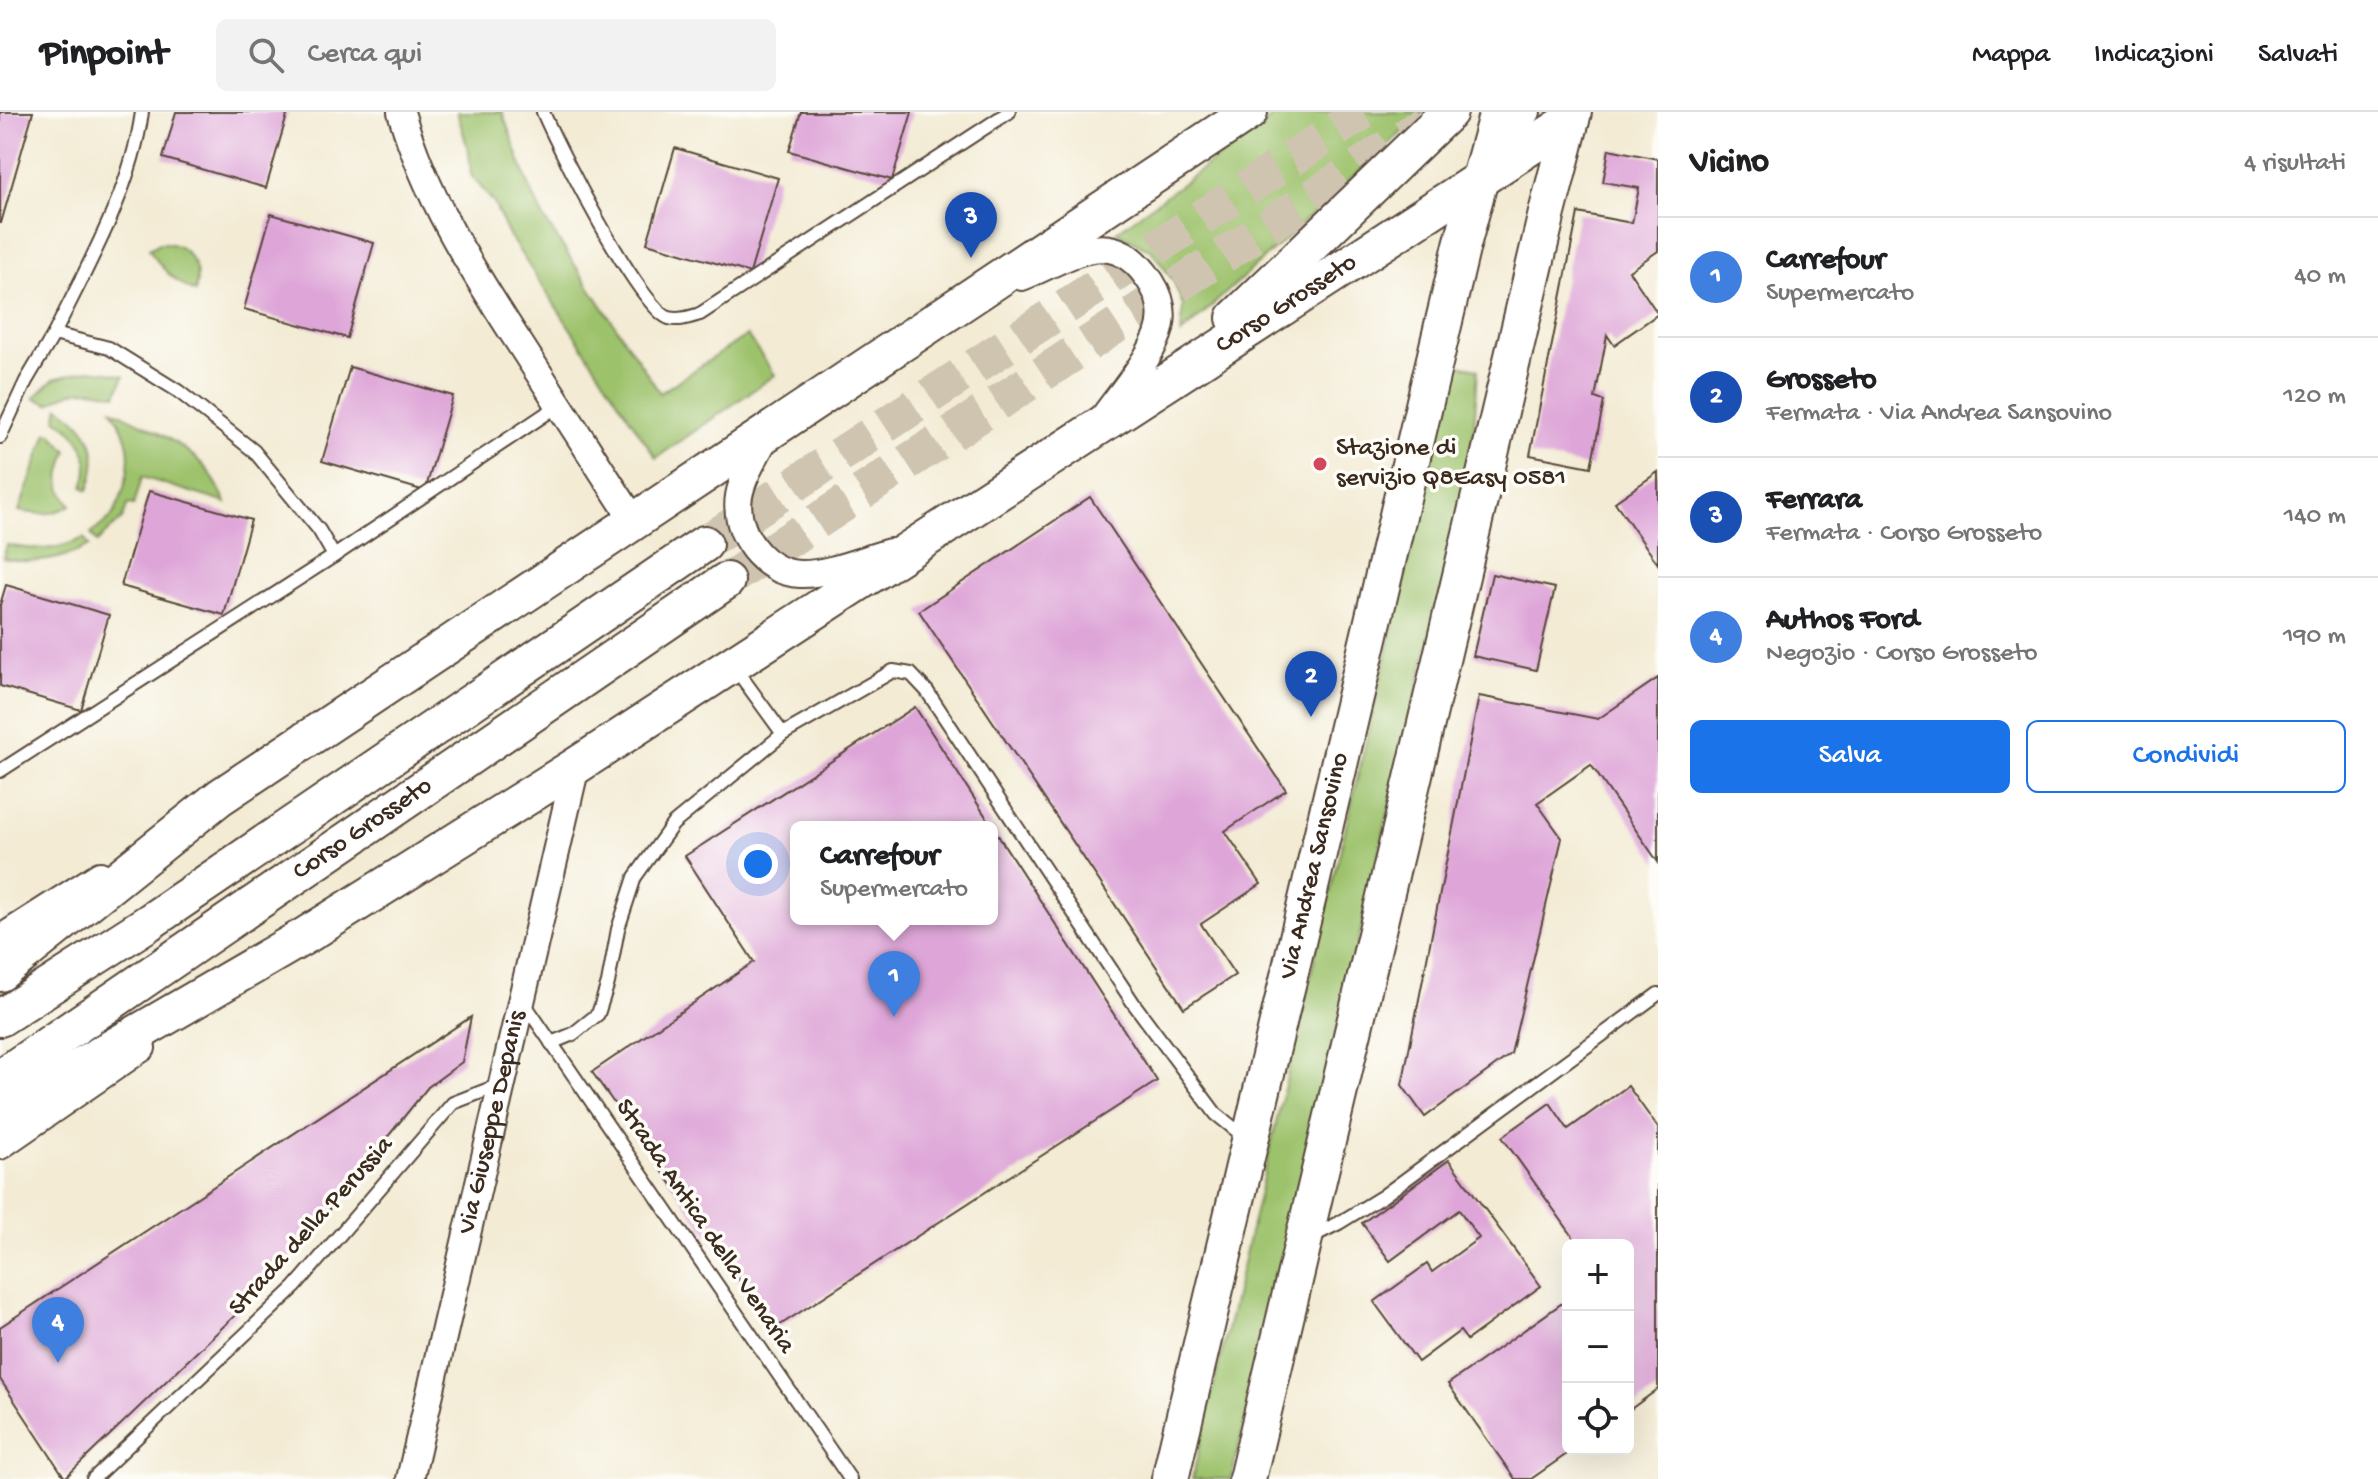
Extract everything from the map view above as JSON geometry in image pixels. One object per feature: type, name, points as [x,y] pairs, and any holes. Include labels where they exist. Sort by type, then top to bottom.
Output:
[{"type":"main road","name":"Corso Grosseto","points":[[0,973],[220,797],[1249,112]]},
{"type":"main road","points":[[1171,380],[1449,112]]},
{"type":"main road","name":"Via Andrea Sansovino","points":[[1170,1479],[1479,180],[1498,112]]},
{"type":"main road","name":"Corso Grosseto","points":[[0,1113],[308,934],[576,766],[1095,431],[1479,180],[1574,114]]},
{"type":"main road","points":[[1247,1479],[1540,243],[1574,114]]},
{"type":"main road","name":"Corso Grosseto","points":[[0,1018],[148,923],[704,544]]},
{"type":"main road","name":"Corso Grosseto","points":[[0,1078],[726,581]]},
{"type":"street","points":[[401,112],[424,178],[453,237],[634,521]]},
{"type":"street","name":"Corso Grosseto","points":[[1479,180],[1527,112]]},
{"type":"street","name":"Corso Grosseto","points":[[977,295],[1097,248],[1121,251],[1136,263],[1159,297],[1163,314],[1161,325],[1153,345],[1095,431]]},
{"type":"street","name":"Corso Grosseto","points":[[767,434],[744,481],[738,506],[741,523],[751,544],[768,563],[791,573],[810,574],[915,546]]},
{"type":"street","name":"Via Giuseppe Depanis","points":[[410,1479],[576,766]]},
{"type":"street","name":"Corso Grosseto","points":[[0,939],[220,797]]},
{"type":"street","name":"Corso Grosseto","points":[[0,1146],[308,934]]},
{"type":"lane","points":[[0,437],[109,223],[139,134],[142,112]]},
{"type":"lane","points":[[543,112],[579,188],[645,295],[660,313],[670,319],[680,319],[700,314],[1009,112]]},
{"type":"lane","points":[[54,334],[109,348],[178,391],[254,451],[319,530],[334,556]]},
{"type":"lane","points":[[0,771],[334,556],[559,405]]},
{"type":"lane","points":[[733,665],[783,734]]},
{"type":"lane","points":[[551,1043],[573,1034],[598,1014],[608,983],[618,929],[635,877],[673,824],[783,734],[893,671],[911,674],[927,691],[1134,1004],[1216,1114],[1249,1141]]},
{"type":"lane","points":[[1304,1240],[1383,1196],[1658,994]]},
{"type":"lane","name":"Strada Antica della Venaria","points":[[522,1000],[850,1479]]},
{"type":"lane","name":"Strada della Perussia","points":[[93,1479],[295,1287],[453,1103],[502,1084]]},
{"type":"green space","points":[[457,112],[502,112],[543,217],[660,393],[747,335],[775,375],[656,458],[508,234],[494,203],[471,175],[469,152]]},
{"type":"green space","points":[[1280,112],[1424,112],[1181,334],[1183,306],[1174,282],[1151,250],[1116,232]]},
{"type":"green space","points":[[160,243],[178,247],[191,258],[196,274],[195,292],[169,274],[149,249]]},
{"type":"green space","points":[[1455,364],[1478,369],[1472,458],[1231,1479],[1192,1479]]},
{"type":"green space","points":[[88,370],[124,376],[116,395],[82,390],[50,404],[34,398],[54,379]]},
{"type":"green space","points":[[59,407],[80,423],[92,442],[94,464],[88,490],[83,487],[87,466],[83,448],[72,432],[56,419]]},
{"type":"green space","points":[[112,409],[190,453],[211,475],[226,503],[142,477],[134,505],[128,504],[122,519],[97,542],[91,534],[115,511],[128,466],[126,438]]},
{"type":"green space","points":[[47,433],[52,434],[67,451],[60,485],[71,505],[45,514],[19,511]]},
{"type":"green space","points":[[84,538],[89,546],[57,558],[26,561],[3,558],[7,545],[46,549]]},
{"type":"building","points":[[0,112],[33,112],[1,223],[0,223]]},
{"type":"building","points":[[176,112],[288,112],[266,188],[163,158]]},
{"type":"building","points":[[801,112],[912,112],[892,180],[789,151]]},
{"type":"building","points":[[675,148],[778,178],[750,273],[647,243]]},
{"type":"building","points":[[1609,149],[1658,159],[1658,251],[1629,271],[1658,314],[1614,345],[1607,335],[1595,398],[1604,401],[1591,467],[1530,455],[1578,213],[1632,223],[1639,188],[1603,182]]},
{"type":"building","points":[[271,214],[374,243],[347,338],[244,309]]},
{"type":"building","points":[[350,367],[453,396],[425,491],[322,461]]},
{"type":"building","points":[[1658,472],[1658,564],[1615,502]]},
{"type":"building","points":[[149,491],[251,520],[224,615],[121,586]]},
{"type":"building","points":[[1090,497],[1286,790],[1225,831],[1261,884],[1201,924],[1235,975],[1184,1008],[919,611]]},
{"type":"building","points":[[1492,574],[1555,588],[1536,670],[1473,656]]},
{"type":"building","points":[[6,585],[109,615],[81,710],[0,686],[0,605]]},
{"type":"building","points":[[1658,678],[1658,862],[1591,765],[1537,803],[1562,838],[1511,1054],[1425,1117],[1402,1085],[1479,696],[1598,719]]},
{"type":"building","points":[[915,707],[989,821],[790,821],[790,925],[998,925],[998,835],[1157,1081],[774,1329],[592,1072],[754,962],[685,856]]},
{"type":"building","points":[[471,1017],[462,1062],[428,1087],[272,1280],[65,1478],[0,1379],[0,1327]]},
{"type":"building","points":[[1628,1086],[1658,1128],[1658,1389],[1634,1407],[1634,1239],[1575,1239],[1502,1137],[1550,1103],[1568,1129]]},
{"type":"building","points":[[1449,1160],[1541,1286],[1467,1340],[1460,1331],[1418,1362],[1374,1302],[1427,1264],[1432,1272],[1479,1238],[1459,1210],[1390,1261],[1362,1223]]},
{"type":"building","points":[[1562,1303],[1562,1455],[1565,1455],[1531,1479],[1515,1479],[1448,1384]]},
{"type":"tunnel","points":[[704,544],[1363,112]]},
{"type":"tunnel","points":[[726,581],[1424,124]]},
{"type":"place","name":"Ferrara","points":[[971,258]]},
{"type":"place","name":"Stazione di servizio Q8Easy 0581","points":[[1320,464]]},
{"type":"place","name":"Grosseto","points":[[1311,717]]},
{"type":"place","name":"Carrefour","points":[[894,1017]]},
{"type":"place","name":"Authos Ford","points":[[58,1363]]}]
